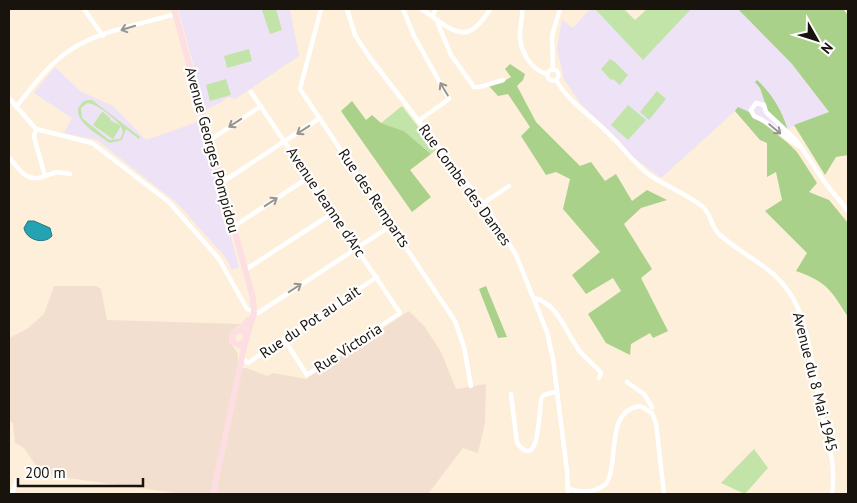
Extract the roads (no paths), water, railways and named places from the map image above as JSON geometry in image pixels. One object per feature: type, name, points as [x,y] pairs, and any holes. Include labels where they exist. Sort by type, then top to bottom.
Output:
[{"type":"main road","name":"Avenue Georges Pompidou","points":[[174,11],[251,292],[252,312],[213,494]]},
{"type":"main road","points":[[240,330],[246,339],[239,345],[235,344],[232,334],[240,330],[252,312]]},
{"type":"main road","name":"Avenue Georges Pompidou","points":[[235,344],[240,354],[235,392]]},
{"type":"street","points":[[84,9],[103,36]]},
{"type":"street","name":"Rue des Remparts","points":[[321,9],[300,85],[458,327],[471,386]]},
{"type":"street","name":"Rue Combe des Dames","points":[[347,9],[357,38],[510,243],[548,332],[568,492]]},
{"type":"street","points":[[403,9],[414,36],[449,99],[418,121]]},
{"type":"street","points":[[421,9],[455,31],[465,32],[480,25],[490,9]]},
{"type":"street","points":[[432,16],[436,9]]},
{"type":"street","points":[[522,9],[520,33],[522,48],[534,66],[547,74],[550,80],[556,80],[558,74],[553,70],[552,36],[560,9]]},
{"type":"street","points":[[16,107],[52,64],[80,44],[174,11]]},
{"type":"street","points":[[438,20],[451,55],[474,87],[480,88],[503,80]]},
{"type":"street","points":[[547,74],[553,70]]},
{"type":"street","name":"Avenue du 8 Mai 1945","points":[[556,80],[572,101],[610,136],[632,161],[661,182],[696,202],[708,213],[718,233],[759,261],[779,279],[797,307],[812,363],[823,423],[833,458],[832,494]]},
{"type":"street","name":"Avenue Jeanne d'Arc","points":[[251,92],[310,177],[400,314]]},
{"type":"street","points":[[9,98],[36,129],[92,143],[169,202],[219,259],[252,312],[258,312],[392,225]]},
{"type":"street","points":[[801,147],[788,141],[760,117],[754,116],[750,110],[752,106],[759,102],[764,105],[766,112],[797,141],[848,211]]},
{"type":"street","points":[[210,140],[261,106]]},
{"type":"street","points":[[222,183],[320,118]]},
{"type":"street","points":[[36,129],[34,137],[46,176]]},
{"type":"street","points":[[9,157],[28,177],[37,179],[57,172],[70,174]]},
{"type":"street","points":[[234,226],[310,177]]},
{"type":"street","points":[[482,204],[509,186]]},
{"type":"street","points":[[245,270],[333,212]]},
{"type":"street","name":"Rue du Pot au Lait","points":[[243,359],[248,363],[377,277]]},
{"type":"street","points":[[534,298],[541,299],[560,318],[577,348],[601,373],[599,378]]},
{"type":"street","name":"Rue Victoria","points":[[284,339],[308,375],[400,314]]},
{"type":"street","points":[[627,382],[644,394],[652,407]]},
{"type":"street","points":[[511,394],[517,443],[522,448],[529,449],[534,446],[538,439],[540,400],[544,395],[557,392]]},
{"type":"street","points":[[568,492],[585,492],[600,488],[606,484],[612,470],[617,426],[630,409],[640,406],[652,413],[656,423],[664,494]]},
{"type":"street","points":[[12,494],[17,480]]},
{"type":"street","points":[[600,488],[603,494]]},
{"type":"water","points":[[28,221],[34,221],[50,228],[52,236],[49,239],[40,241],[28,236],[24,228]]}]
